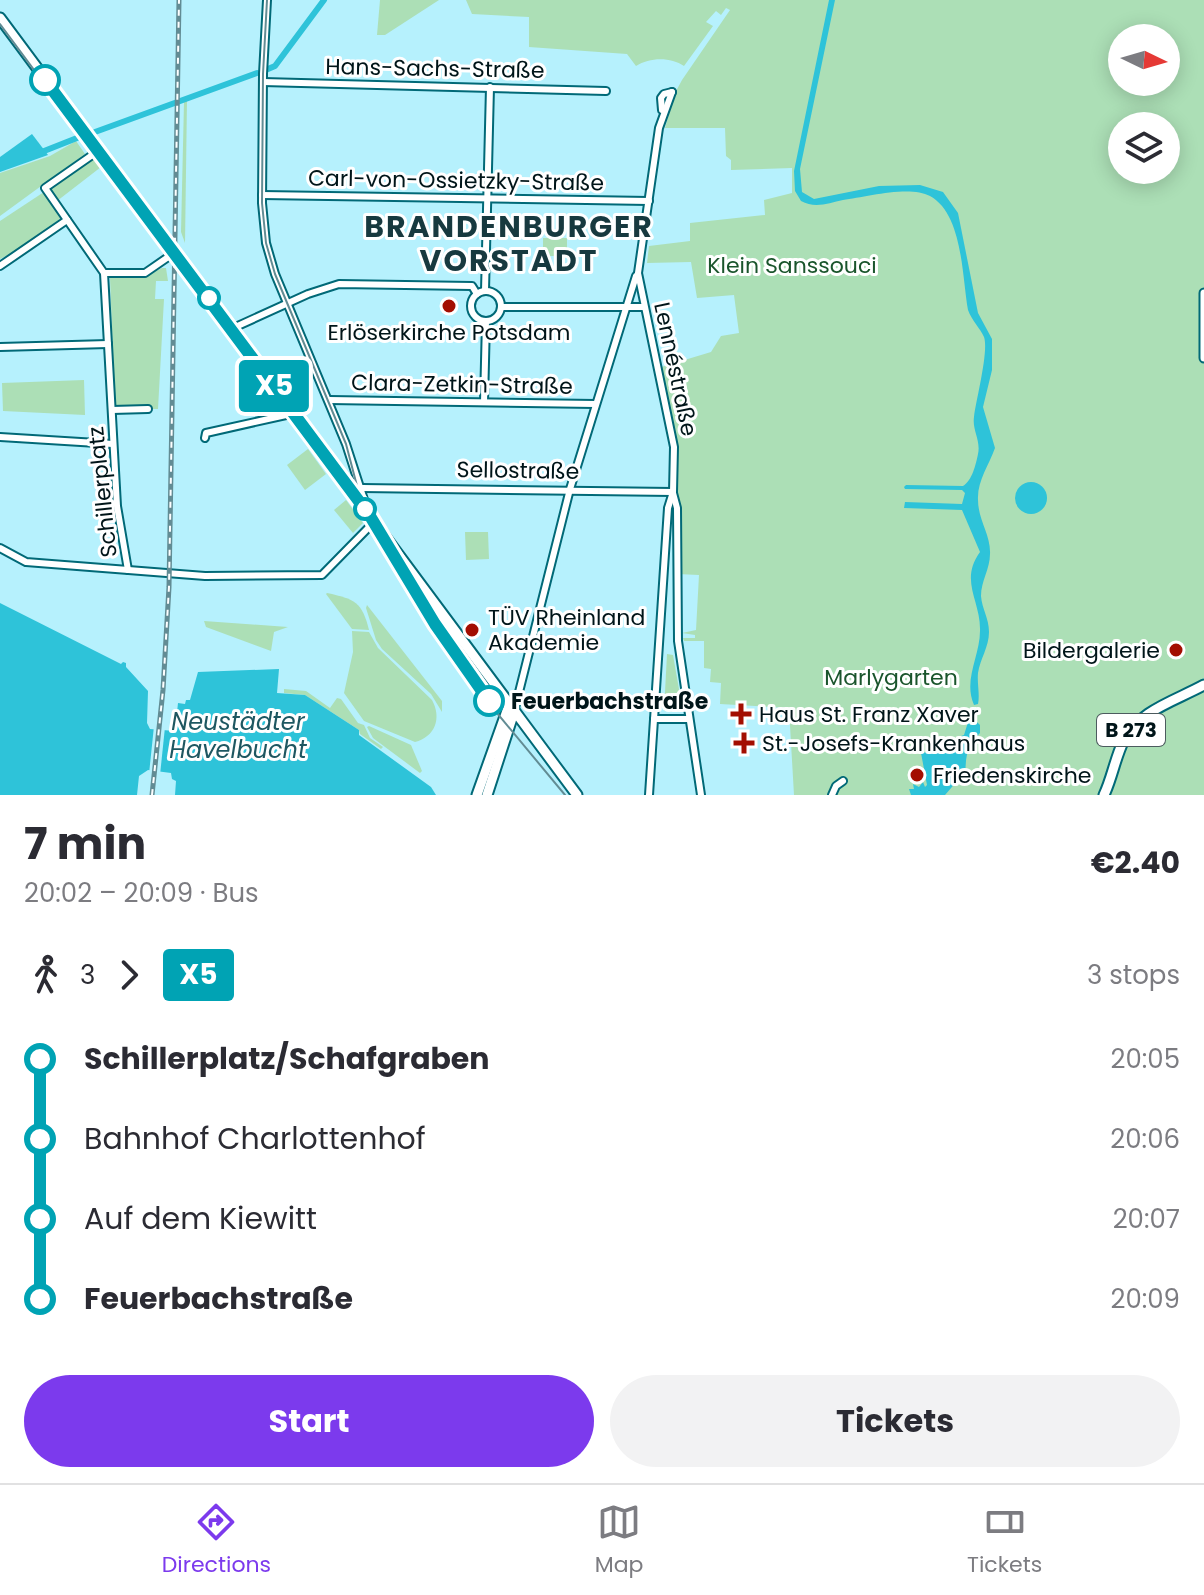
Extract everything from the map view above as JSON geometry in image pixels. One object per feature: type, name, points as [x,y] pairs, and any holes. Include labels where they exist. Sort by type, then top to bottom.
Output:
[{"type":"main road","points":[[0,18],[577,795]]},
{"type":"main road","name":"B 273","points":[[1104,795],[1121,746],[1134,726],[1151,711],[1204,685]]},
{"type":"main road","points":[[487,795],[512,709]]},
{"type":"main road","points":[[477,795],[512,709]]},
{"type":"main road","points":[[507,734],[519,731],[533,737]]},
{"type":"street","points":[[267,0],[262,195],[267,248],[329,400],[368,512]]},
{"type":"street","name":"Hans-Sachs-Straße","points":[[263,74],[606,91]]},
{"type":"street","points":[[485,291],[490,87]]},
{"type":"street","name":"Lennéstraße","points":[[661,110],[638,273],[672,436],[673,492],[677,508],[678,641],[701,795]]},
{"type":"street","points":[[98,151],[45,188],[104,273],[145,273],[174,253]]},
{"type":"street","name":"Carl-von-Ossietzky-Straße","points":[[262,195],[649,201]]},
{"type":"street","points":[[0,266],[67,220]]},
{"type":"street","name":"Schillerplatz","points":[[104,273],[117,506],[128,570]]},
{"type":"street","points":[[512,709],[570,489],[638,273]]},
{"type":"street","points":[[231,329],[325,288],[355,283],[472,286],[477,294]]},
{"type":"street","points":[[485,291],[495,294],[502,307],[498,315],[486,321],[477,318],[472,311],[472,301],[477,294],[485,291]]},
{"type":"street","points":[[1204,293],[1204,358]]},
{"type":"street","points":[[502,307],[644,307]]},
{"type":"street","points":[[484,402],[486,321]]},
{"type":"street","points":[[0,347],[108,344]]},
{"type":"street","name":"Clara-Zetkin-Straße","points":[[329,400],[595,404]]},
{"type":"street","name":"Schillerplatz","points":[[112,410],[148,409]]},
{"type":"street","points":[[205,438],[206,433],[286,415],[291,410]]},
{"type":"street","points":[[0,437],[113,444]]},
{"type":"street","name":"Sellostraße","points":[[362,488],[673,492]]},
{"type":"street","name":"Lennéstraße","points":[[649,795],[668,508],[673,492]]},
{"type":"street","points":[[0,548],[26,562],[205,576],[322,575],[374,522]]},
{"type":"street","points":[[661,640],[678,641]]},
{"type":"street","points":[[654,719],[689,719]]},
{"type":"street","points":[[832,795],[836,786],[843,781]]},
{"type":"green space","points":[[380,0],[439,0],[385,35],[377,35]]},
{"type":"green space","points":[[466,0],[1204,0],[1204,678],[1199,681],[1204,689],[1204,795],[794,795],[789,708],[720,704],[721,683],[710,682],[711,669],[704,668],[704,641],[684,641],[683,638],[695,638],[695,635],[682,633],[696,630],[699,575],[677,574],[674,448],[658,368],[711,352],[721,336],[739,333],[734,295],[697,298],[691,262],[647,263],[649,246],[690,241],[690,223],[765,215],[764,200],[792,193],[792,168],[731,170],[731,160],[726,156],[725,128],[665,128],[682,80],[730,10],[726,8],[721,15],[716,11],[706,22],[713,26],[684,66],[660,59],[636,66],[627,54],[529,47],[529,17],[472,14]]},
{"type":"green space","points":[[187,100],[185,243],[181,232],[184,102]]},
{"type":"green space","points":[[76,141],[85,154],[0,216],[0,173],[50,156]]},
{"type":"green space","points":[[93,156],[101,167],[57,201],[48,188]]},
{"type":"green space","points":[[44,192],[61,218],[20,249],[0,259],[0,221]]},
{"type":"green space","points":[[543,238],[567,238],[567,256],[543,256]]},
{"type":"green space","points":[[166,268],[168,281],[156,281],[155,299],[164,299],[158,409],[148,409],[148,405],[115,406],[110,278],[146,276]]},
{"type":"green space","points":[[84,380],[85,415],[3,411],[2,383]]},
{"type":"green space","points":[[308,449],[326,474],[305,490],[287,465]]},
{"type":"green space","points":[[346,500],[363,523],[353,533],[334,510]]},
{"type":"green space","points":[[465,532],[488,532],[489,559],[466,560]]},
{"type":"green space","points":[[327,593],[356,603],[369,630],[352,629]]},
{"type":"green space","points":[[367,605],[442,701],[442,712],[431,694],[382,649],[376,640]]},
{"type":"green space","points":[[204,621],[288,627],[274,632],[271,651],[206,627]]},
{"type":"green space","points":[[352,631],[369,632],[378,648],[432,700],[436,720],[428,736],[415,742],[364,721],[344,693],[353,652]]},
{"type":"green space","points":[[667,654],[673,655],[683,712],[664,711]]},
{"type":"green space","points":[[284,689],[306,691],[330,708],[337,698],[341,699],[358,723],[364,725],[370,738],[383,747],[381,749],[359,730],[305,695],[284,693]]},
{"type":"green space","points":[[369,726],[411,745],[422,771],[420,773],[373,738]]},
{"type":"water","points":[[829,0],[835,0],[800,169],[802,192],[814,199],[879,186],[920,185],[943,192],[958,213],[978,313],[992,339],[992,370],[983,407],[995,448],[978,493],[980,514],[990,547],[981,596],[989,632],[978,673],[978,704],[974,705],[970,686],[980,631],[971,572],[980,552],[962,510],[904,508],[905,502],[962,504],[965,493],[962,490],[904,487],[963,486],[971,476],[979,449],[974,422],[984,364],[984,337],[968,310],[955,231],[941,205],[930,196],[899,192],[817,205],[801,201],[795,191],[794,171]]},
{"type":"water","points":[[32,134],[48,155],[0,172],[0,157]]},
{"type":"water","points":[[1031,482],[1042,487],[1047,498],[1042,509],[1031,514],[1020,509],[1015,498],[1020,487]]},
{"type":"water","name":"Neustädter Havelbucht","points":[[0,603],[121,664],[126,663],[126,667],[148,691],[147,723],[150,729],[175,731],[178,703],[185,704],[186,700],[190,700],[198,672],[279,669],[277,693],[305,695],[359,730],[359,735],[431,787],[436,795],[175,795],[176,781],[171,773],[148,770],[139,776],[137,795],[0,795]]},
{"type":"water","points":[[969,719],[980,725],[980,733],[968,750],[965,783],[958,780],[945,795],[911,795],[909,789],[914,789],[913,784],[919,787],[923,782],[925,787],[927,785],[921,753],[938,753],[953,747],[953,739],[964,735]]},
{"type":"pier","points":[[154,726],[165,727],[160,775],[149,774]]},
{"type":"waterway","points":[[268,69],[275,66],[324,0]]},
{"type":"waterway","points":[[95,132],[257,73]]},
{"type":"waterway","points":[[39,153],[77,138]]},
{"type":"tram line","points":[[267,0],[262,203],[266,243],[275,274],[346,444],[362,505]]},
{"type":"tram line","points":[[0,24],[362,512],[452,652],[492,707],[565,795]]},
{"type":"railway","points":[[152,795],[163,690],[169,587],[179,0]]},
{"type":"bus line","name":"X5","points":[[45,80],[370,516],[435,624],[489,701]]},
{"type":"place","name":"Erlöserkirche Potsdam","points":[[449,306]]},
{"type":"place","name":"TÜV Rheinland Akademie","points":[[472,630]]},
{"type":"place","name":"Bildergalerie","points":[[1176,650]]},
{"type":"place","name":"Feuerbachstraße","points":[[489,701]]},
{"type":"place","name":"Haus St. Franz Xaver","points":[[741,714]]},
{"type":"place","name":"St.-Josefs-Krankenhaus","points":[[744,743]]},
{"type":"place","name":"Friedenskirche","points":[[917,775]]},
{"type":"district","name":"BRANDENBURGER VORSTADT","points":[[509,244]]},
{"type":"park label","name":"Klein Sanssouci","points":[[792,265]]},
{"type":"park label","name":"Marlygarten","points":[[891,677]]}]
